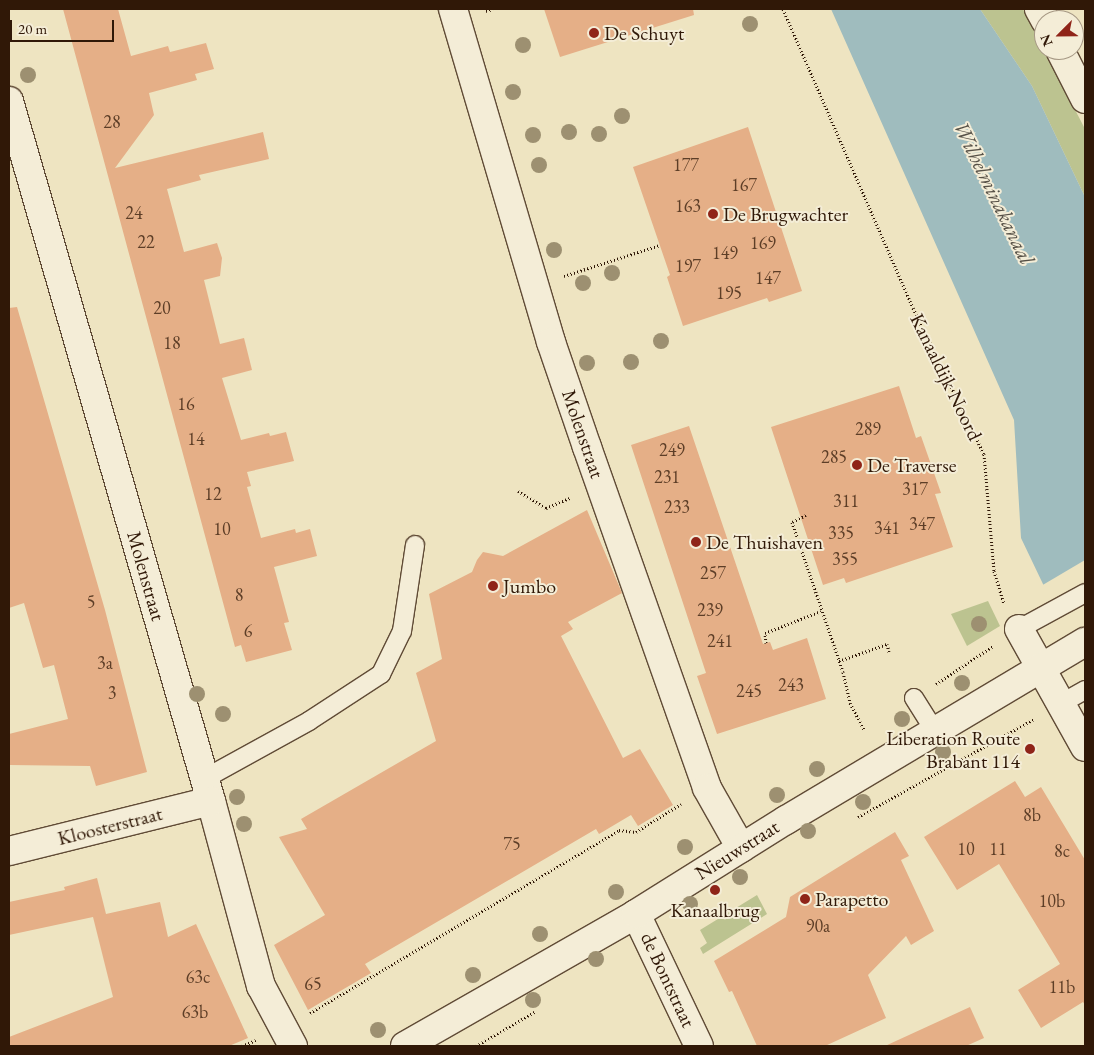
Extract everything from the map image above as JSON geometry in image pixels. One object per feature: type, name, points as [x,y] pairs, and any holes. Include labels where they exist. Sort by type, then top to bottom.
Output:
[{"type":"street","name":"Molenstraat","points":[[453,9],[552,342],[600,485],[707,788],[741,848]]},
{"type":"street","points":[[1065,60],[1085,99]]},
{"type":"street","name":"Molenstraat","points":[[9,101],[208,790],[261,986],[288,1037]]},
{"type":"street","points":[[1019,629],[1040,670],[1085,747]]},
{"type":"street","name":"Nieuwstraat","points":[[405,1046],[636,914],[741,848],[1077,647]]},
{"type":"street","name":"Kloosterstraat","points":[[9,851],[208,790]]},
{"type":"street","name":"de Bontstraat","points":[[636,914],[699,1046]]},
{"type":"lane","points":[[208,790],[381,674],[402,632],[415,544]]},
{"type":"lane","points":[[1019,629],[1085,593]]},
{"type":"lane","points":[[1060,704],[1085,690]]},
{"type":"lane","points":[[914,698],[936,733]]},
{"type":"path","name":"Kanaaldijk Noord","points":[[782,9],[913,308],[984,454],[994,571],[1000,597],[1019,629]]},
{"type":"path","points":[[535,286],[660,245]]},
{"type":"path","points":[[518,491],[546,508],[600,485]]},
{"type":"path","points":[[806,515],[792,522],[839,661],[850,703],[864,729]]},
{"type":"path","points":[[766,643],[765,633],[821,611]]},
{"type":"path","points":[[914,698],[1019,629]]},
{"type":"path","points":[[839,661],[887,644],[890,652]]},
{"type":"path","points":[[242,1046],[288,1037],[382,972],[620,830],[636,832],[707,788]]},
{"type":"green space","points":[[980,9],[1023,9],[1034,30],[1034,60],[1049,60],[1085,129],[1085,197],[1032,86]]},
{"type":"green space","points":[[988,601],[1000,626],[967,646],[951,614]]},
{"type":"green space","points":[[757,895],[767,914],[703,954],[700,948],[707,943],[700,930]]},
{"type":"water","name":"Wilhelminakanaal","points":[[831,9],[980,9],[1032,86],[1085,197],[1085,672],[1021,538],[1014,420]]},
{"type":"pier","points":[[1085,560],[1085,674],[1041,586]]},
{"type":"building","points":[[63,9],[118,9],[131,56],[168,46],[170,52],[206,43],[214,69],[195,74],[197,80],[149,93],[154,115],[115,168],[263,132],[269,159],[199,175],[201,180],[167,189],[184,252],[217,243],[222,258],[220,276],[204,280],[220,344],[244,338],[252,370],[222,378],[241,440],[269,433],[270,436],[286,432],[294,461],[247,472],[251,486],[247,487],[261,538],[295,529],[296,533],[310,529],[317,556],[274,567],[289,622],[284,623],[292,650],[246,662],[241,645],[235,647]]},
{"type":"building","name":"De Schuyt","points":[[544,9],[693,9],[694,15],[560,57]]},
{"type":"building","name":"De Brugwachter","points":[[748,127],[802,291],[769,302],[767,298],[683,326],[667,277],[670,275],[633,167]]},
{"type":"building","points":[[17,307],[105,610],[147,772],[96,786],[90,766],[9,765],[9,734],[68,719],[54,665],[43,668],[24,603],[9,608],[9,308]]},
{"type":"building","name":"De Traverse","points":[[899,386],[916,438],[921,436],[941,493],[935,494],[953,547],[846,583],[844,578],[823,585],[771,427]]},
{"type":"building","name":"De Thuishaven","points":[[689,426],[763,644],[770,642],[773,650],[807,638],[826,699],[717,734],[697,676],[706,673],[631,445]]},
{"type":"building","points":[[587,510],[622,593],[568,622],[573,629],[561,636],[623,758],[640,749],[673,805],[638,826],[631,815],[599,834],[596,829],[365,964],[371,973],[308,1010],[274,945],[325,915],[279,837],[307,829],[301,819],[436,741],[416,673],[442,659],[429,594],[472,572],[483,552],[503,556]]},
{"type":"building","points":[[1015,781],[1025,797],[1041,787],[1085,860],[1085,1005],[1083,1002],[1041,1028],[1018,990],[1060,964],[999,864],[957,890],[924,837]]},
{"type":"building","points":[[895,832],[909,856],[901,860],[934,931],[911,945],[906,936],[868,975],[886,1018],[825,1046],[757,1046],[732,991],[729,992],[714,961],[786,917],[790,897]]},
{"type":"building","points":[[97,878],[106,914],[160,902],[168,937],[196,924],[248,1038],[229,1046],[9,1046],[9,1037],[113,997],[93,917],[9,935],[9,902],[65,890],[64,887]]},
{"type":"building","points":[[970,1007],[984,1038],[966,1046],[885,1046]]},
{"type":"place","name":"De Schuyt","points":[[594,33]]},
{"type":"place","name":"De Brugwachter","points":[[713,214]]},
{"type":"place","name":"De Traverse","points":[[857,465]]},
{"type":"place","name":"De Thuishaven","points":[[696,542]]},
{"type":"place","name":"Jumbo","points":[[493,586]]},
{"type":"place","name":"Liberation Route Brabant 114","points":[[1030,749]]},
{"type":"place","name":"Kanaalbrug","points":[[715,890]]},
{"type":"place","name":"Parapetto","points":[[805,899]]}]
